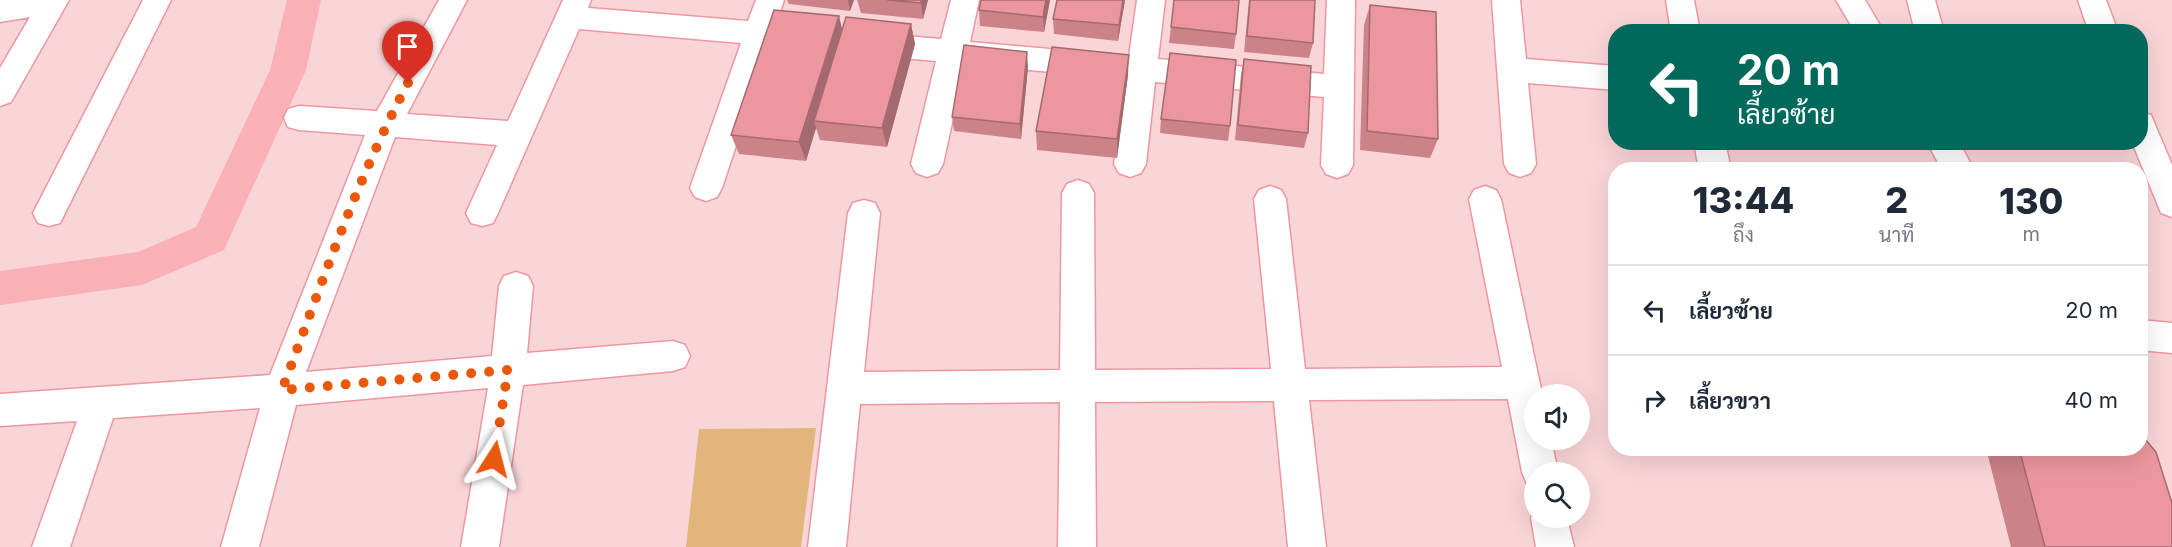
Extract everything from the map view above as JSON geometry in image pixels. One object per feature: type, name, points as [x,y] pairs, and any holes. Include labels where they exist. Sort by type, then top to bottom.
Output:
[{"type":"street","points":[[50,213],[157,0]]},
{"type":"street","points":[[240,547],[282,390],[350,210],[386,125],[453,0]]},
{"type":"street","points":[[706,188],[770,0]]},
{"type":"street","points":[[927,164],[965,0]]},
{"type":"street","points":[[1130,164],[1151,0]]},
{"type":"street","points":[[1337,165],[1341,0]]},
{"type":"street","points":[[1506,0],[1520,164]]},
{"type":"street","points":[[1680,0],[1684,24]]},
{"type":"street","points":[[1850,0],[1865,24]]},
{"type":"street","points":[[1921,0],[1928,24]]},
{"type":"street","points":[[2092,0],[2101,24]]},
{"type":"street","points":[[0,11],[55,1]]},
{"type":"street","points":[[0,94],[55,1]]},
{"type":"street","points":[[482,213],[574,8],[758,33],[1339,87]]},
{"type":"street","points":[[1512,70],[1608,77]]},
{"type":"street","points":[[299,118],[518,134]]},
{"type":"street","points":[[2152,130],[2172,204]]},
{"type":"street","points":[[1077,547],[1078,194]]},
{"type":"street","points":[[1270,199],[1306,547]]},
{"type":"street","points":[[1485,199],[1538,462]]},
{"type":"street","points":[[826,547],[864,213]]},
{"type":"street","points":[[480,547],[508,370],[516,286]]},
{"type":"street","points":[[2148,336],[2172,338]]},
{"type":"street","points":[[0,410],[282,390],[673,356]]},
{"type":"street","points":[[844,388],[1522,383]]},
{"type":"street","points":[[51,547],[101,403]]},
{"type":"street","points":[[1551,528],[1555,547]]},
{"type":"shaded area","points":[[816,428],[801,547],[686,547],[699,429]]},
{"type":"building","points":[[887,0],[921,0],[921,3]]},
{"type":"building","points":[[981,0],[1046,0],[1043,17],[979,10]]},
{"type":"building","points":[[1057,0],[1123,0],[1119,25],[1053,19]]},
{"type":"building","points":[[1174,0],[1239,0],[1236,34],[1171,27]]},
{"type":"building","points":[[1250,0],[1315,0],[1313,43],[1247,36]]},
{"type":"building","points":[[1370,5],[1436,12],[1438,139],[1367,131]]},
{"type":"building","points":[[774,10],[839,16],[799,142],[731,135]]},
{"type":"building","points":[[846,17],[911,24],[882,128],[814,121]]},
{"type":"building","points":[[964,45],[1027,52],[1020,124],[952,117]]},
{"type":"building","points":[[1052,47],[1129,55],[1117,139],[1036,131]]},
{"type":"building","points":[[1170,53],[1236,60],[1230,126],[1161,119]]},
{"type":"building","points":[[1244,59],[1311,66],[1308,133],[1238,125]]},
{"type":"building","points":[[2148,442],[2156,452],[2172,503],[2172,547],[2045,547],[2021,456],[2148,456]]},
{"type":"waterway","points":[[0,288],[142,268],[210,238],[288,70],[304,0]]},
{"type":"route","points":[[408,83],[386,125],[350,210],[282,390],[508,370],[494,459]]}]
